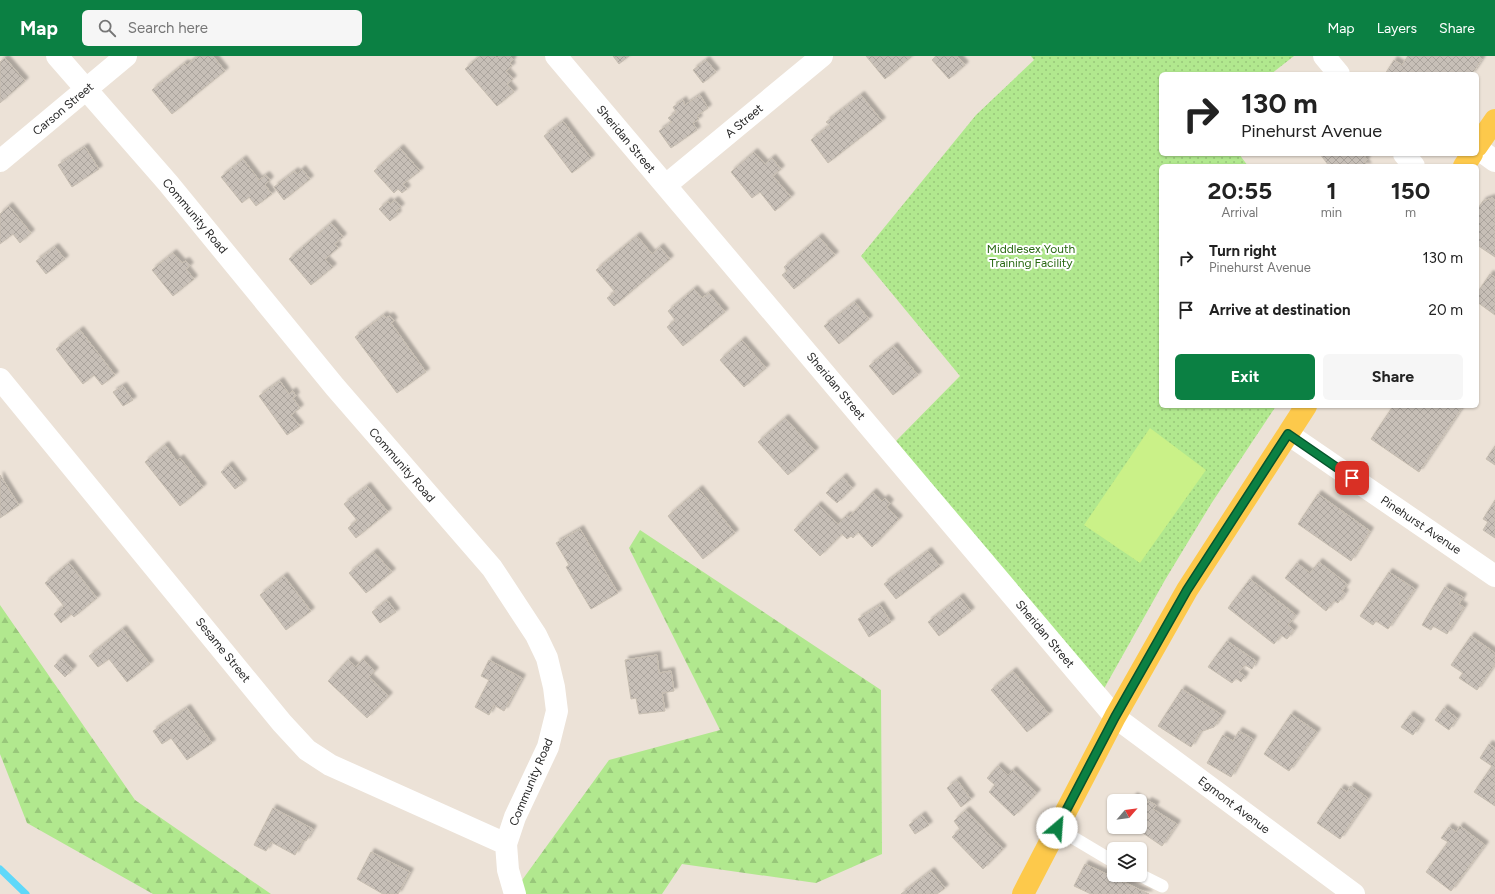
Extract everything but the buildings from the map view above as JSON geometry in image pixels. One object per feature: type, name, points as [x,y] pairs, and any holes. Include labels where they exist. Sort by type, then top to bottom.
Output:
[{"type":"main road","points":[[1479,144],[1495,120]]},
{"type":"main road","points":[[1023,894],[1115,717],[1198,572],[1305,408]]},
{"type":"street","name":"Community Road","points":[[57,56],[168,183],[335,387],[492,568],[536,634],[547,658],[554,687],[557,711],[548,747],[515,817],[506,844],[508,870],[515,894]]},
{"type":"street","name":"Carson Street","points":[[0,161],[126,56]]},
{"type":"street","name":"Sheridan Street","points":[[556,56],[1115,717]]},
{"type":"street","name":"A Street","points":[[666,185],[822,56]]},
{"type":"street","points":[[1479,149],[1495,161]]},
{"type":"street","points":[[1406,156],[1412,164]]},
{"type":"street","name":"Sesame Street","points":[[0,379],[282,723],[308,750],[330,765],[506,844]]},
{"type":"street","name":"Pinehurst Avenue","points":[[1288,434],[1495,576]]},
{"type":"street","name":"Egmont Avenue","points":[[1115,717],[1354,894]]},
{"type":"lane","points":[[1057,828],[1107,858]]},
{"type":"lane","points":[[1147,878],[1162,886]]},
{"type":"green space","name":"Middlesex Youth Training Facility","points":[[1031,56],[1294,56],[1274,72],[1159,72],[1159,156],[1240,156],[1246,164],[1159,164],[1159,408],[1275,408],[1211,504],[1165,580],[1101,694],[896,441],[960,376],[861,256],[976,115],[1034,60]]},
{"type":"green space","points":[[1150,428],[1206,470],[1140,563],[1084,525]]},
{"type":"green space","points":[[640,530],[881,690],[882,854],[816,883],[682,864],[662,894],[512,894],[609,760],[720,730],[629,548]]},
{"type":"green space","points":[[0,605],[135,800],[271,894],[153,894],[27,823],[0,754]]},
{"type":"waterway","points":[[0,869],[26,894]]},
{"type":"route","points":[[1057,828],[1115,717],[1187,590],[1288,434],[1352,478]]}]
